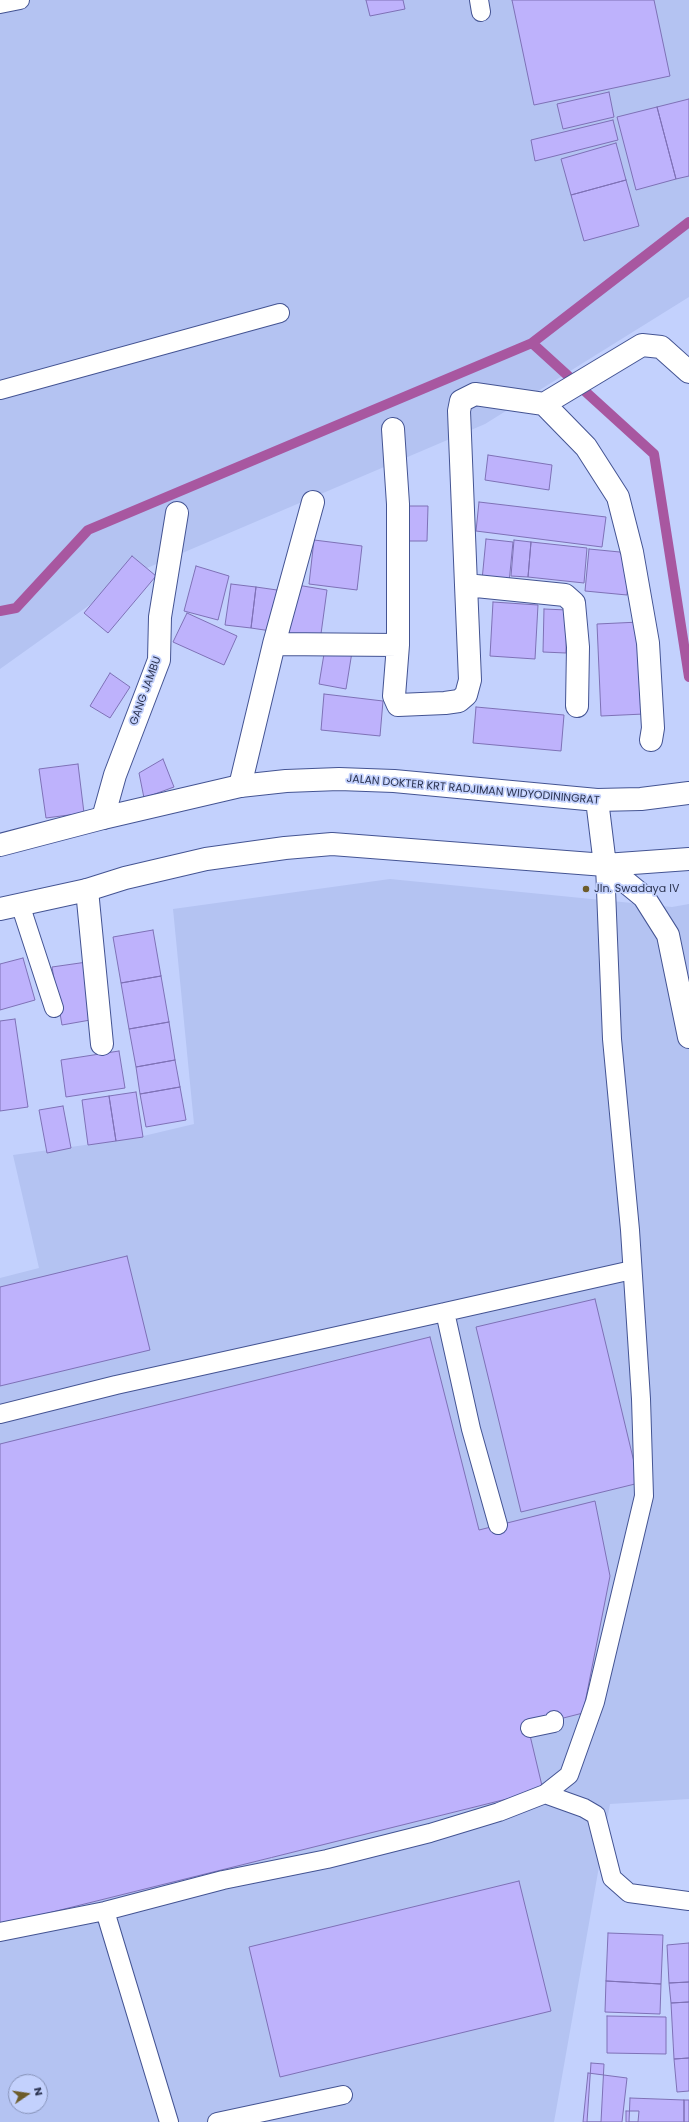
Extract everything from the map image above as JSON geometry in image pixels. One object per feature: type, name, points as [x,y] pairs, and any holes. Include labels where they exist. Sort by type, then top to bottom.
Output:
[{"type":"street","points":[[393,429],[398,504],[398,645],[394,696],[398,704],[445,703],[459,701],[466,695],[470,680],[459,412],[461,401],[475,394],[552,398],[642,345],[661,347],[689,372]]},
{"type":"street","points":[[552,398],[618,497],[632,552],[648,643],[653,728],[651,740]]},
{"type":"street","points":[[240,786],[274,644],[313,502]]},
{"type":"street","name":"GANG JAMBU","points":[[103,818],[115,775],[159,660],[160,617],[177,513]]},
{"type":"street","points":[[466,585],[565,595],[574,604],[577,619],[578,646],[577,706]]},
{"type":"street","points":[[274,644],[398,645]]},
{"type":"street","name":"JALAN DOKTER KRT RADJIMAN WIDYODININGRAT","points":[[0,845],[103,818],[240,786],[286,781],[339,779],[394,781],[597,800],[641,799],[679,794]]},
{"type":"street","points":[[597,800],[605,865],[644,897],[668,935],[689,1038]]},
{"type":"street","points":[[10,906],[87,890],[125,878],[206,859],[285,848],[332,844],[605,865],[683,860]]},
{"type":"street","points":[[87,890],[102,1044]]},
{"type":"lane","points":[[0,4],[20,0]]},
{"type":"lane","points":[[0,390],[280,313]]},
{"type":"lane","points":[[0,1932],[105,1910],[223,1880],[328,1859],[430,1833],[499,1812],[546,1794],[569,1775],[595,1702],[644,1496],[641,1399],[632,1270],[612,1039],[605,865]]},
{"type":"lane","points":[[10,906],[54,1008]]},
{"type":"lane","points":[[0,1414],[116,1384],[632,1270]]},
{"type":"lane","points":[[445,1312],[471,1429],[498,1525]]},
{"type":"lane","points":[[530,1728],[554,1723],[554,1720]]},
{"type":"lane","points":[[546,1794],[584,1808],[596,1815],[612,1878],[629,1893],[689,1901]]},
{"type":"lane","points":[[105,1910],[169,2122]]},
{"type":"lane","points":[[217,2122],[343,2095]]},
{"type":"shaded area","points":[[0,0],[689,0],[689,297],[485,424],[133,574],[0,669]]},
{"type":"shaded area","points":[[390,879],[672,907],[689,904],[689,1799],[610,1804],[554,2122],[0,2122],[0,1278],[39,1268],[13,1155],[135,1138],[194,1124],[173,909]]},
{"type":"building","points":[[366,0],[403,0],[405,9],[370,16]]},
{"type":"building","points":[[512,0],[654,0],[670,76],[534,105]]},
{"type":"building","points":[[609,92],[614,117],[563,129],[557,104]]},
{"type":"building","points":[[689,99],[689,176],[676,179],[657,107]]},
{"type":"building","points":[[657,107],[676,179],[636,190],[617,117]]},
{"type":"building","points":[[613,120],[618,140],[535,161],[531,140]]},
{"type":"building","points":[[616,143],[626,180],[571,195],[561,159]]},
{"type":"building","points":[[626,180],[639,226],[584,241],[571,195]]},
{"type":"building","points":[[488,455],[552,465],[549,490],[485,480]]},
{"type":"building","points":[[479,502],[606,517],[602,547],[476,531]]},
{"type":"building","points":[[402,506],[428,506],[427,541],[401,541]]},
{"type":"building","points":[[486,539],[513,542],[509,583],[482,580]]},
{"type":"building","points":[[314,540],[362,546],[357,590],[309,584]]},
{"type":"building","points":[[514,540],[531,542],[528,577],[511,576]]},
{"type":"building","points":[[531,542],[587,548],[584,583],[528,577]]},
{"type":"building","points":[[589,549],[630,553],[627,595],[585,591]]},
{"type":"building","points":[[132,556],[156,576],[108,633],[84,613]]},
{"type":"building","points":[[196,566],[229,576],[218,620],[184,611]]},
{"type":"building","points":[[231,584],[256,587],[251,628],[225,625]]},
{"type":"building","points":[[291,584],[327,590],[320,641],[283,635]]},
{"type":"building","points":[[256,587],[277,590],[271,631],[251,628]]},
{"type":"building","points":[[493,602],[538,605],[535,659],[490,656]]},
{"type":"building","points":[[544,609],[567,610],[566,653],[543,652]]},
{"type":"building","points":[[187,613],[237,636],[224,665],[173,642]]},
{"type":"building","points":[[640,622],[644,714],[601,716],[597,624]]},
{"type":"building","points":[[325,648],[352,652],[346,689],[319,684]]},
{"type":"building","points":[[110,673],[130,687],[110,718],[90,706]]},
{"type":"building","points":[[324,694],[383,701],[380,736],[321,730]]},
{"type":"building","points":[[476,707],[564,715],[561,751],[473,743]]},
{"type":"building","points":[[163,759],[174,787],[144,798],[139,773]]},
{"type":"building","points":[[78,764],[84,813],[46,818],[39,769]]},
{"type":"building","points":[[153,930],[161,976],[121,983],[113,937]]},
{"type":"building","points":[[23,958],[35,1000],[0,1010],[0,964]]},
{"type":"building","points":[[87,962],[96,1019],[62,1025],[52,967]]},
{"type":"building","points":[[161,976],[169,1022],[129,1029],[121,983]]},
{"type":"building","points":[[15,1019],[28,1107],[0,1111],[0,1021]]},
{"type":"building","points":[[169,1022],[175,1060],[136,1067],[129,1029]]},
{"type":"building","points":[[119,1051],[125,1088],[66,1097],[61,1060]]},
{"type":"building","points":[[175,1060],[180,1087],[140,1094],[136,1067]]},
{"type":"building","points":[[180,1087],[186,1120],[146,1127],[140,1094]]},
{"type":"building","points":[[136,1092],[143,1137],[116,1141],[109,1096]]},
{"type":"building","points":[[109,1096],[116,1141],[88,1145],[82,1100]]},
{"type":"building","points":[[63,1106],[71,1148],[47,1153],[39,1110]]},
{"type":"building","points":[[127,1256],[150,1350],[0,1386],[0,1287]]},
{"type":"building","points":[[595,1299],[639,1483],[521,1512],[476,1327]]},
{"type":"building","points":[[430,1337],[479,1530],[595,1501],[610,1576],[583,1713],[528,1727],[543,1790],[0,1925],[0,1444]]},
{"type":"building","points":[[519,1881],[551,2011],[280,2077],[249,1947]]},
{"type":"building","points":[[608,1933],[663,1935],[661,1984],[606,1981]]},
{"type":"building","points":[[689,1943],[689,1982],[669,1983],[667,1945]]},
{"type":"building","points":[[606,1981],[661,1984],[660,2014],[605,2012]]},
{"type":"building","points":[[689,1982],[689,2002],[671,2003],[669,1983]]},
{"type":"building","points":[[689,2002],[689,2058],[674,2059],[671,2003]]},
{"type":"building","points":[[607,2016],[666,2017],[666,2054],[607,2053]]},
{"type":"building","points":[[689,2058],[689,2091],[677,2092],[674,2059]]},
{"type":"building","points":[[591,2063],[604,2064],[601,2122],[587,2122]]},
{"type":"building","points":[[588,2073],[627,2078],[622,2122],[583,2122]]},
{"type":"building","points":[[630,2098],[684,2100],[684,2122],[629,2122]]},
{"type":"building","points":[[684,2100],[689,2100],[689,2122],[684,2122]]},
{"type":"building","points":[[626,2111],[639,2111],[638,2122],[626,2122]]},
{"type":"waterway","points":[[532,343],[689,222]]},
{"type":"waterway","points":[[0,611],[16,608],[88,530],[532,343],[654,454],[689,677]]},
{"type":"place","name":"Jln. Swadaya IV","points":[[586,889]]}]
